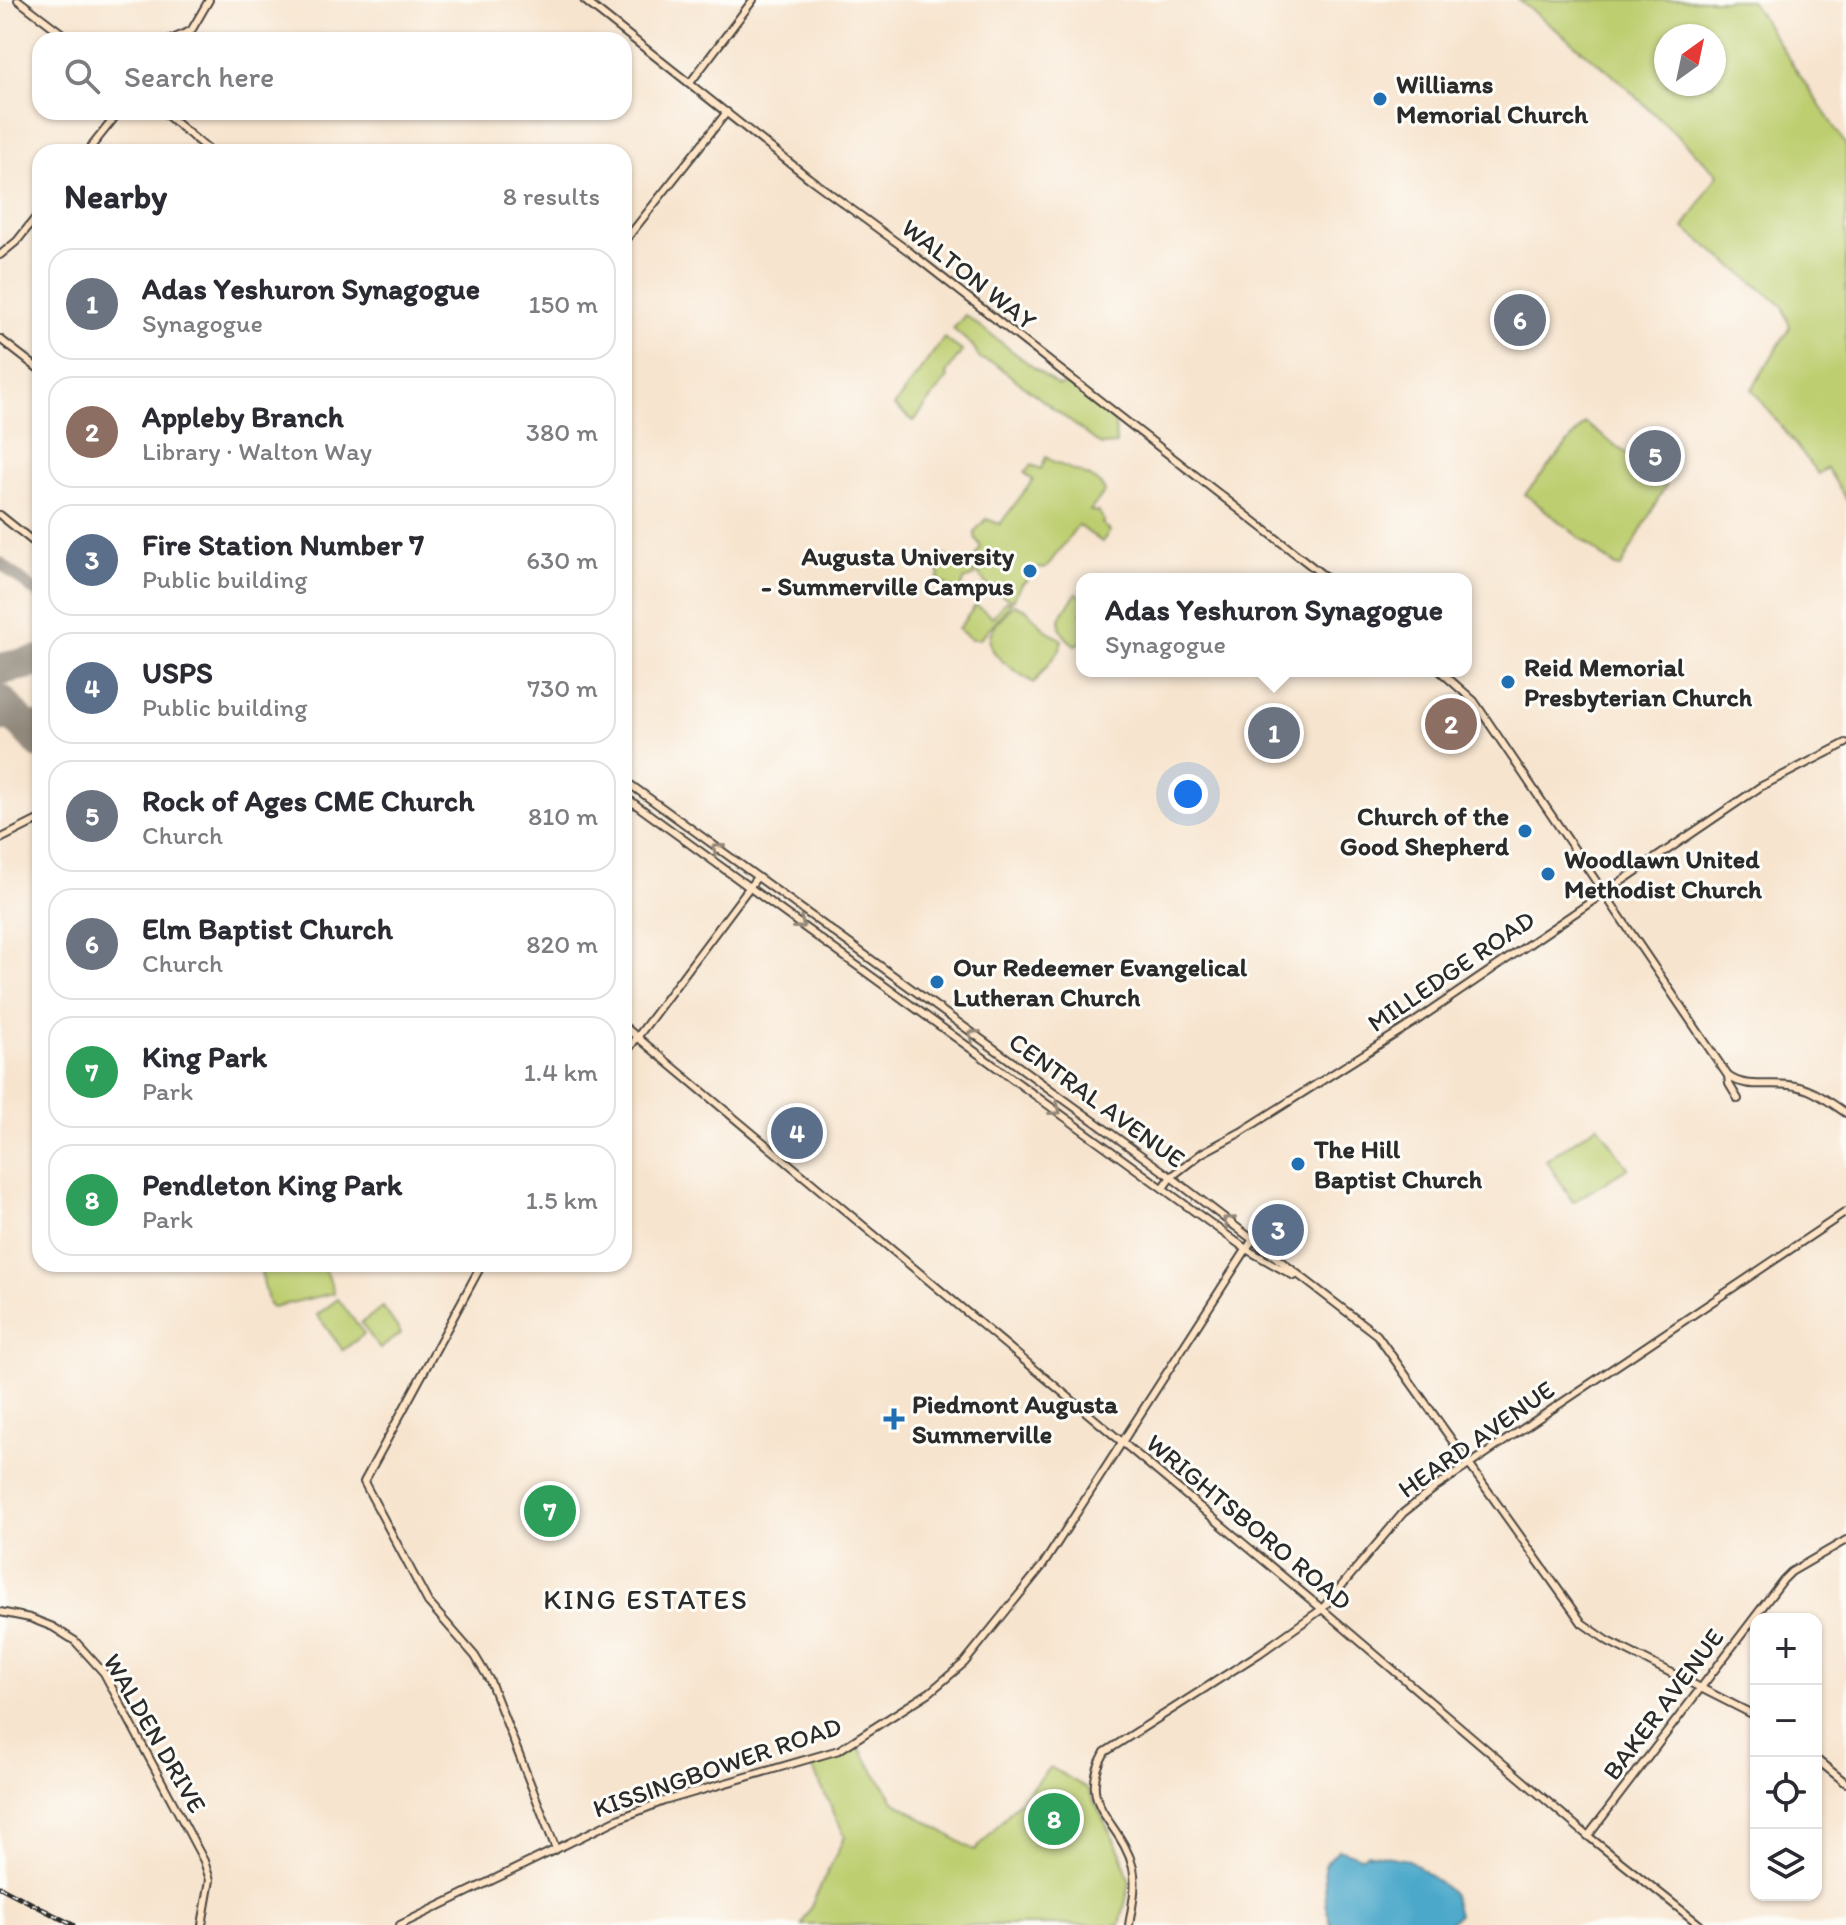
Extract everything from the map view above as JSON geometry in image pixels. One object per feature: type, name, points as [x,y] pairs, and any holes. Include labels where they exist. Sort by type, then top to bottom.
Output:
[{"type":"main road","points":[[18,0],[59,32]]},
{"type":"main road","points":[[191,31],[209,0]]},
{"type":"main road","name":"WALTON WAY","points":[[584,0],[625,32]]},
{"type":"main road","points":[[690,83],[753,0]]},
{"type":"main road","name":"WALTON WAY","points":[[632,38],[1320,573]]},
{"type":"main road","points":[[632,232],[727,112]]},
{"type":"main road","points":[[93,144],[113,120]]},
{"type":"main road","points":[[173,120],[201,144]]},
{"type":"main road","points":[[0,255],[17,241],[32,222]]},
{"type":"main road","points":[[0,339],[32,364]]},
{"type":"main road","points":[[0,515],[32,541]]},
{"type":"main road","points":[[1447,677],[1474,701],[1728,1076],[1738,1083],[1809,1089],[1846,1113]]},
{"type":"main road","name":"MILLEDGE ROAD","points":[[1163,1188],[1171,1177],[1202,1153],[1241,1132],[1416,1021],[1760,787],[1846,743]]},
{"type":"main road","name":"CENTRAL AVENUE","points":[[632,786],[1171,1177],[1377,1335],[1582,1623],[1608,1641],[1750,1713]]},
{"type":"main road","name":"CENTRAL AVENUE","points":[[632,802],[1246,1249],[1311,1287]]},
{"type":"main road","points":[[0,839],[32,823]]},
{"type":"main road","points":[[632,1044],[757,877]]},
{"type":"main road","name":"WRIGHTSBORO ROAD","points":[[632,1033],[1322,1609],[1588,1836],[1700,1925]]},
{"type":"main road","points":[[1728,1076],[1738,1099]]},
{"type":"main road","name":"HEARD AVENUE","points":[[1129,1925],[1133,1869],[1095,1795],[1093,1775],[1105,1752],[1260,1653],[1322,1609],[1403,1513],[1469,1465],[1846,1212]]},
{"type":"main road","name":"KISSINGBOWER ROAD","points":[[400,1925],[618,1819],[664,1801],[839,1750],[930,1692],[964,1663],[1043,1565],[1253,1239]]},
{"type":"main road","points":[[478,1272],[364,1482],[428,1602],[475,1656],[490,1681],[556,1849]]},
{"type":"main road","name":"BAKER AVENUE","points":[[1588,1836],[1743,1630],[1791,1572],[1846,1540]]},
{"type":"main road","name":"WALDEN DRIVE","points":[[0,1612],[53,1627],[75,1641],[104,1673],[204,1861],[210,1880],[202,1925]]},
{"type":"main road","points":[[1822,1764],[1846,1783]]},
{"type":"green space","points":[[1519,0],[1750,0],[1844,142],[1846,499],[1827,468],[1818,474],[1752,389],[1790,327],[1783,306],[1684,228],[1718,174],[1613,75]]},
{"type":"green space","points":[[965,315],[1058,386],[1066,384],[1115,422],[1116,444],[1101,445],[995,364],[980,359],[973,346],[953,329]]},
{"type":"green space","points":[[944,338],[962,351],[946,374],[948,377],[914,421],[894,406]]},
{"type":"green space","points":[[1585,423],[1666,485],[1621,567],[1615,566],[1525,494]]},
{"type":"green space","points":[[1046,457],[1099,484],[1105,491],[1090,511],[1099,512],[1104,521],[1102,523],[1110,531],[1102,542],[1078,525],[1046,568],[1033,569],[1033,575],[1022,584],[1013,600],[993,590],[977,572],[974,559],[981,547],[975,531],[986,519],[1000,524],[1033,480],[1025,473],[1031,465],[1041,469]]},
{"type":"green space","points":[[944,555],[963,571],[972,569],[975,576],[964,580],[961,591],[954,591],[938,579],[940,575],[936,566]]},
{"type":"green space","points":[[1076,594],[1075,645],[1060,627],[1066,608]]},
{"type":"green space","points":[[1006,601],[1011,602],[980,639],[971,639],[958,629],[976,605],[992,617]]},
{"type":"green space","points":[[1014,604],[1026,609],[1045,629],[1062,640],[1060,649],[1034,683],[1005,664],[990,644],[994,627]]},
{"type":"green space","points":[[1598,1125],[1628,1168],[1573,1202],[1546,1160]]},
{"type":"green space","points":[[261,1272],[326,1272],[328,1275],[334,1293],[273,1307],[269,1305]]},
{"type":"green space","points":[[338,1299],[364,1334],[343,1350],[317,1315]]},
{"type":"green space","points":[[383,1307],[401,1333],[380,1349],[361,1323]]},
{"type":"green space","points":[[858,1746],[894,1801],[975,1851],[1050,1767],[1088,1789],[1121,1854],[1130,1883],[1120,1925],[802,1925],[845,1836],[812,1767]]},
{"type":"water","points":[[1339,1849],[1361,1857],[1367,1853],[1409,1860],[1452,1893],[1458,1915],[1447,1925],[1331,1925],[1326,1903],[1324,1865]]},
{"type":"taxiway","points":[[0,563],[32,589]]},
{"type":"taxiway","points":[[0,726],[32,719]]},
{"type":"runway","points":[[0,669],[32,663]]},
{"type":"runway","points":[[0,700],[32,734]]},
{"type":"railway","points":[[0,1887],[73,1925]]},
{"type":"place","name":"Williams Memorial Church","points":[[1380,99]]},
{"type":"place","name":"Elm Baptist Church","points":[[1520,320]]},
{"type":"place","name":"Rock of Ages CME Church","points":[[1655,456]]},
{"type":"place","name":"Augusta University - Summerville Campus","points":[[1030,571]]},
{"type":"place","name":"Reid Memorial Presbyterian Church","points":[[1508,682]]},
{"type":"place","name":"Appleby Branch","points":[[1451,724]]},
{"type":"place","name":"Adas Yeshuron Synagogue","points":[[1274,733]]},
{"type":"place","name":"Church of the Good Shepherd","points":[[1525,831]]},
{"type":"place","name":"Woodlawn United Methodist Church","points":[[1548,874]]},
{"type":"place","name":"Our Redeemer Evangelical Lutheran Church","points":[[937,982]]},
{"type":"place","name":"USPS","points":[[797,1133]]},
{"type":"place","name":"The Hill Baptist Church","points":[[1298,1164]]},
{"type":"place","name":"Fire Station Number 7","points":[[1278,1230]]},
{"type":"place","name":"Piedmont Augusta Summerville","points":[[894,1419]]},
{"type":"place","name":"King Park","points":[[550,1511]]},
{"type":"place","name":"Pendleton King Park","points":[[1054,1819]]},
{"type":"district","name":"KING ESTATES","points":[[646,1599]]}]
